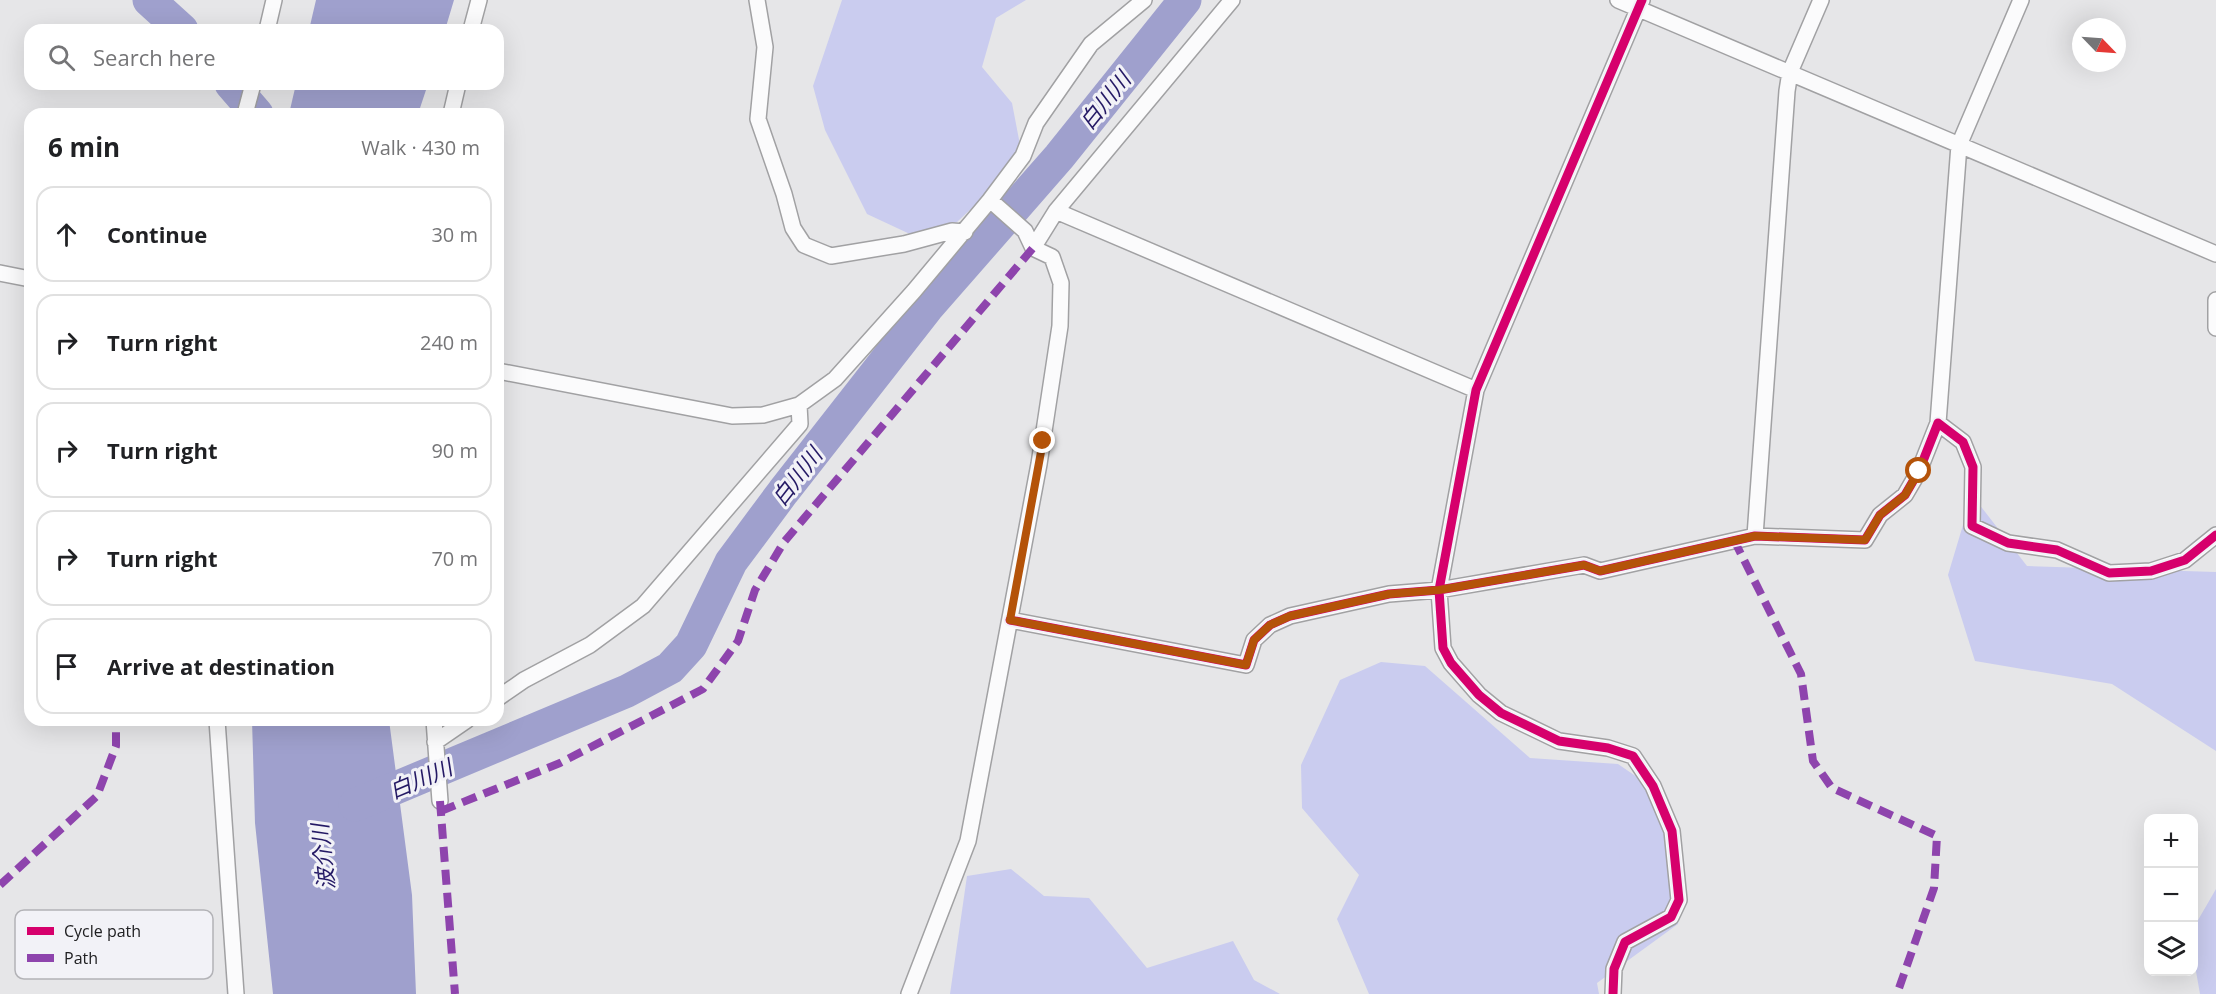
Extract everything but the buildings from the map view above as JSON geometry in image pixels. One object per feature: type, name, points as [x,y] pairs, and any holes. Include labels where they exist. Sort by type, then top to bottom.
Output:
[{"type":"street","points":[[268,24],[274,0]]},
{"type":"street","points":[[473,24],[479,0]]},
{"type":"street","points":[[757,0],[765,46],[758,119],[784,194],[793,228],[804,245],[831,256],[904,243],[952,231],[965,232]]},
{"type":"street","points":[[504,372],[732,416],[763,415],[800,405],[835,379],[965,232],[995,204],[1023,156],[1036,123],[1091,44],[1144,0]]},
{"type":"street","points":[[1033,248],[1056,211],[1232,0]]},
{"type":"street","points":[[1618,0],[1640,4],[1790,72],[2216,254]]},
{"type":"street","points":[[1755,536],[1787,91],[1790,72],[1821,0]]},
{"type":"street","points":[[1010,620],[1246,665],[1254,640],[1270,625],[1290,616],[1389,594],[1439,590],[1584,565],[1600,571],[1755,536],[1865,540],[1880,515],[1905,495],[1919,471],[1938,423],[1959,145],[2021,0]]},
{"type":"street","points":[[1613,994],[1614,969],[1625,942],[1671,917],[1679,900],[1672,831],[1653,786],[1633,756],[1608,748],[1559,741],[1501,713],[1479,695],[1451,663],[1443,648],[1439,590],[1476,390],[1640,4]]},
{"type":"street","points":[[247,108],[251,90]]},
{"type":"street","points":[[452,108],[457,90]]},
{"type":"street","points":[[909,994],[968,841],[1039,464],[1060,326],[1061,283],[1052,257],[1033,248],[1025,231],[995,204]]},
{"type":"street","points":[[1056,211],[1476,390]]},
{"type":"street","points":[[0,273],[24,278]]},
{"type":"street","points":[[2216,300],[2216,328]]},
{"type":"street","points":[[504,694],[524,680],[590,645],[643,606],[800,424],[800,405]]},
{"type":"street","points":[[1938,423],[1963,442],[1973,467],[1972,526],[2008,543],[2057,550],[2109,573],[2151,571],[2185,560],[2216,535]]},
{"type":"street","points":[[217,726],[236,994]]},
{"type":"street","points":[[434,726],[440,801]]},
{"type":"street","points":[[435,742],[458,726]]},
{"type":"shaded area","points":[[842,0],[1026,0],[996,18],[982,67],[1012,103],[1021,150],[988,193],[957,222],[912,235],[867,214],[825,130],[813,86]]},
{"type":"shaded area","points":[[1972,495],[2027,566],[2216,572],[2216,751],[2112,684],[1975,661],[1948,575]]},
{"type":"shaded area","points":[[1381,662],[1425,666],[1530,758],[1618,764],[1653,788],[1684,876],[1678,924],[1597,983],[1599,994],[1369,994],[1337,919],[1359,875],[1302,808],[1301,765],[1340,680]]},
{"type":"shaded area","points":[[1011,869],[1044,896],[1089,898],[1147,968],[1233,941],[1254,980],[1280,994],[950,994],[967,876]]},
{"type":"shaded area","points":[[2216,889],[2216,994],[2200,994],[2197,976],[2198,920]]},
{"type":"water","points":[[316,0],[454,0],[447,24],[310,24]]},
{"type":"water","points":[[295,90],[426,90],[420,108],[290,108]]},
{"type":"water","name":"波介川","points":[[252,726],[390,726],[412,895],[416,994],[273,994],[255,823]]},
{"type":"waterway","points":[[149,0],[175,24]]},
{"type":"waterway","name":"白川川","points":[[355,805],[627,691],[670,668],[691,645],[731,562],[783,492],[927,308],[1059,157],[1185,0]]},
{"type":"waterway","points":[[236,90],[252,108]]},
{"type":"marked path","points":[[441,811],[560,763],[703,689],[738,641],[755,590],[784,542],[1033,248]]},
{"type":"marked path","points":[[1734,540],[1801,674],[1813,761],[1832,788],[1937,836],[1934,888],[1897,994]]},
{"type":"marked path","points":[[0,885],[97,796],[116,746],[116,726]]},
{"type":"marked path","points":[[440,801],[455,994]]},
{"type":"cycle path","points":[[1613,994],[1614,969],[1625,942],[1671,917],[1679,900],[1672,831],[1653,786],[1633,756],[1608,748],[1559,741],[1501,713],[1479,695],[1451,663],[1443,648],[1439,590],[1476,390],[1642,0]]},
{"type":"cycle path","points":[[1010,620],[1246,665],[1254,640],[1270,625],[1290,616],[1389,594],[1439,590],[1584,565],[1600,571],[1755,536],[1865,540],[1880,515],[1905,495],[1919,471],[1938,423],[1963,442],[1973,467],[1972,526],[2008,543],[2057,550],[2109,573],[2151,571],[2185,560],[2216,535]]},
{"type":"route","points":[[1043,441],[1010,620],[1246,665],[1254,640],[1270,625],[1290,616],[1389,594],[1439,590],[1584,565],[1600,571],[1755,536],[1865,540],[1880,515],[1905,495],[1919,471]]}]
